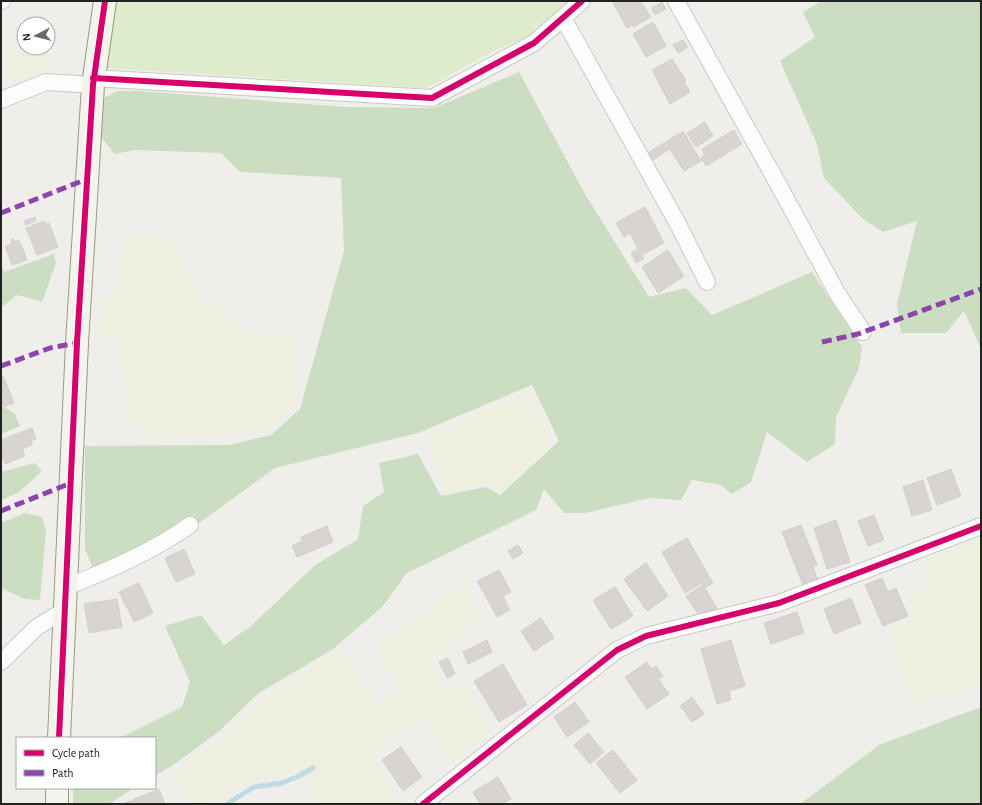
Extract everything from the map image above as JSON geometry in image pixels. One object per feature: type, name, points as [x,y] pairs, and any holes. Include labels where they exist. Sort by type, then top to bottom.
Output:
[{"type":"street","points":[[59,737],[77,342],[93,81],[105,1]]},
{"type":"street","points":[[1,100],[46,82],[93,81],[432,98],[534,43],[582,1]]},
{"type":"street","points":[[676,1],[837,293],[863,332]]},
{"type":"street","points":[[563,18],[678,224],[707,282]]},
{"type":"street","points":[[66,587],[106,571],[167,541],[190,525]]},
{"type":"street","points":[[423,804],[617,650],[646,636],[779,602],[981,526]]},
{"type":"street","points":[[1,662],[38,627],[65,610]]},
{"type":"street","points":[[57,789],[57,804]]},
{"type":"green space","points":[[115,1],[569,1],[529,36],[493,51],[426,88],[107,68]]},
{"type":"green space","points":[[821,1],[981,1],[981,349],[964,311],[946,333],[901,333],[897,304],[917,221],[883,232],[863,219],[824,178],[817,144],[780,61],[815,37],[803,12]]},
{"type":"green space","points":[[16,43],[16,56],[49,56],[47,73],[12,85],[4,48]]},
{"type":"green space","points":[[519,72],[585,194],[649,297],[686,288],[712,315],[812,272],[862,347],[859,368],[836,417],[835,444],[807,462],[767,432],[751,482],[732,494],[721,485],[692,480],[681,500],[649,498],[585,513],[564,513],[544,489],[536,510],[407,573],[382,607],[333,649],[259,693],[217,733],[176,763],[156,775],[156,737],[122,737],[182,707],[190,682],[165,626],[201,615],[224,645],[251,626],[314,566],[358,539],[363,506],[384,492],[379,463],[418,454],[441,496],[486,487],[500,495],[559,441],[532,385],[418,433],[275,468],[174,541],[97,578],[85,549],[85,446],[228,445],[271,435],[300,409],[344,251],[341,178],[240,172],[221,153],[135,150],[115,154],[100,136],[104,98],[117,91],[140,91],[345,107],[434,108]]},
{"type":"green space","points":[[167,234],[202,296],[250,335],[296,335],[294,408],[265,429],[150,442],[147,428],[131,428],[119,341],[99,339],[100,298],[118,296],[125,236]]},
{"type":"green space","points":[[54,254],[56,263],[42,302],[17,295],[3,306],[1,305],[1,264],[4,272]]},
{"type":"green space","points":[[531,391],[552,442],[499,491],[493,482],[444,492],[427,436]]},
{"type":"green space","points":[[1,405],[15,414],[20,426],[1,434]]},
{"type":"green space","points":[[35,463],[42,471],[18,493],[1,500],[1,472]]},
{"type":"green space","points":[[25,513],[42,517],[46,530],[40,600],[25,599],[1,588],[1,523]]},
{"type":"green space","points":[[981,537],[981,684],[914,707],[888,631],[918,618],[909,594],[931,582],[924,560]]},
{"type":"green space","points":[[467,580],[482,615],[456,641],[430,658],[448,691],[462,683],[494,730],[453,764],[424,717],[370,752],[401,802],[396,804],[322,804],[299,770],[278,777],[251,779],[223,798],[204,804],[189,804],[171,773],[216,743],[262,699],[340,651],[378,705],[402,691],[376,646],[423,617]]},
{"type":"green space","points":[[981,707],[981,804],[800,804],[879,745]]},
{"type":"green space","points":[[73,789],[132,789],[109,804],[73,804]]},
{"type":"building","points":[[612,1],[641,1],[651,17],[633,27],[632,25],[627,28]]},
{"type":"building","points":[[662,2],[666,9],[655,15],[651,8]]},
{"type":"building","points":[[653,22],[666,46],[646,57],[633,34]]},
{"type":"building","points":[[683,40],[688,47],[678,53],[673,45]]},
{"type":"building","points":[[672,59],[686,80],[684,82],[690,92],[670,104],[652,70]]},
{"type":"building","points":[[705,122],[713,136],[696,147],[687,133]]},
{"type":"building","points":[[734,130],[742,144],[706,166],[701,158],[705,155],[702,149]]},
{"type":"building","points":[[683,131],[701,161],[684,171],[670,149],[653,160],[648,153]]},
{"type":"building","points":[[645,207],[664,243],[642,255],[644,259],[636,263],[631,253],[638,249],[630,233],[624,237],[616,223]]},
{"type":"building","points":[[35,217],[36,221],[26,225],[24,221]]},
{"type":"building","points":[[44,221],[46,224],[49,223],[58,247],[37,255],[26,228]]},
{"type":"building","points":[[14,239],[14,242],[19,240],[27,260],[12,265],[5,246],[13,243],[11,240]]},
{"type":"building","points":[[668,250],[684,276],[658,293],[642,267]]},
{"type":"building","points":[[3,376],[14,403],[4,407],[1,400],[1,377]]},
{"type":"building","points":[[32,428],[36,439],[31,441],[32,445],[22,449],[25,456],[5,464],[1,454],[1,440]]},
{"type":"building","points":[[951,469],[961,496],[937,505],[927,478]]},
{"type":"building","points":[[923,480],[932,510],[912,516],[903,487]]},
{"type":"building","points":[[874,515],[884,540],[868,546],[858,521]]},
{"type":"building","points":[[836,520],[850,562],[827,569],[814,528]]},
{"type":"building","points":[[801,525],[817,565],[813,567],[818,580],[803,585],[782,532]]},
{"type":"building","points":[[327,526],[333,542],[297,557],[292,546],[302,541],[301,537]]},
{"type":"building","points":[[687,538],[713,583],[704,588],[702,583],[685,593],[662,552]]},
{"type":"building","points":[[518,545],[523,553],[513,559],[508,551]]},
{"type":"building","points":[[184,549],[195,574],[176,582],[165,558]]},
{"type":"building","points":[[646,563],[668,596],[647,611],[624,579]]},
{"type":"building","points":[[499,570],[511,592],[503,596],[510,610],[497,617],[477,581]]},
{"type":"building","points":[[882,578],[888,592],[896,588],[908,616],[883,626],[865,585]]},
{"type":"building","points":[[139,583],[153,613],[134,622],[119,592]]},
{"type":"building","points":[[703,585],[718,610],[702,620],[686,596]]},
{"type":"building","points":[[615,587],[633,616],[611,629],[593,600]]},
{"type":"building","points":[[851,598],[861,623],[834,634],[824,609]]},
{"type":"building","points":[[117,599],[122,627],[89,633],[84,604]]},
{"type":"building","points":[[797,612],[804,633],[771,644],[764,623]]},
{"type":"building","points":[[541,618],[554,638],[534,651],[521,631]]},
{"type":"building","points":[[487,640],[492,652],[468,664],[463,652]]},
{"type":"building","points":[[731,640],[745,686],[729,691],[731,700],[717,704],[701,649]]},
{"type":"building","points":[[448,658],[455,674],[447,678],[439,662]]},
{"type":"building","points":[[647,662],[651,669],[656,666],[663,676],[658,679],[669,694],[647,709],[625,677]]},
{"type":"building","points":[[503,664],[527,705],[499,722],[474,681]]},
{"type":"building","points":[[692,697],[704,714],[692,722],[680,706]]},
{"type":"building","points":[[575,702],[589,722],[567,737],[554,717]]},
{"type":"building","points":[[588,733],[604,752],[590,764],[574,745]]},
{"type":"building","points":[[401,747],[422,777],[403,791],[382,760]]},
{"type":"building","points":[[613,750],[637,780],[620,793],[596,763]]},
{"type":"building","points":[[498,777],[511,799],[502,804],[480,804],[473,792]]},
{"type":"building","points":[[159,789],[165,804],[123,804]]},
{"type":"waterway","points":[[227,804],[254,787],[282,783],[313,768]]},
{"type":"marked path","points":[[1,213],[87,179]]},
{"type":"marked path","points":[[822,342],[858,334],[981,289]]},
{"type":"marked path","points":[[1,366],[50,348],[77,343]]},
{"type":"marked path","points":[[1,511],[71,483]]},
{"type":"cycle path","points":[[59,737],[77,343],[93,85],[105,1]]},
{"type":"cycle path","points":[[93,78],[432,98],[534,43],[582,1]]},
{"type":"cycle path","points":[[423,804],[617,650],[646,636],[779,603],[981,526]]}]
